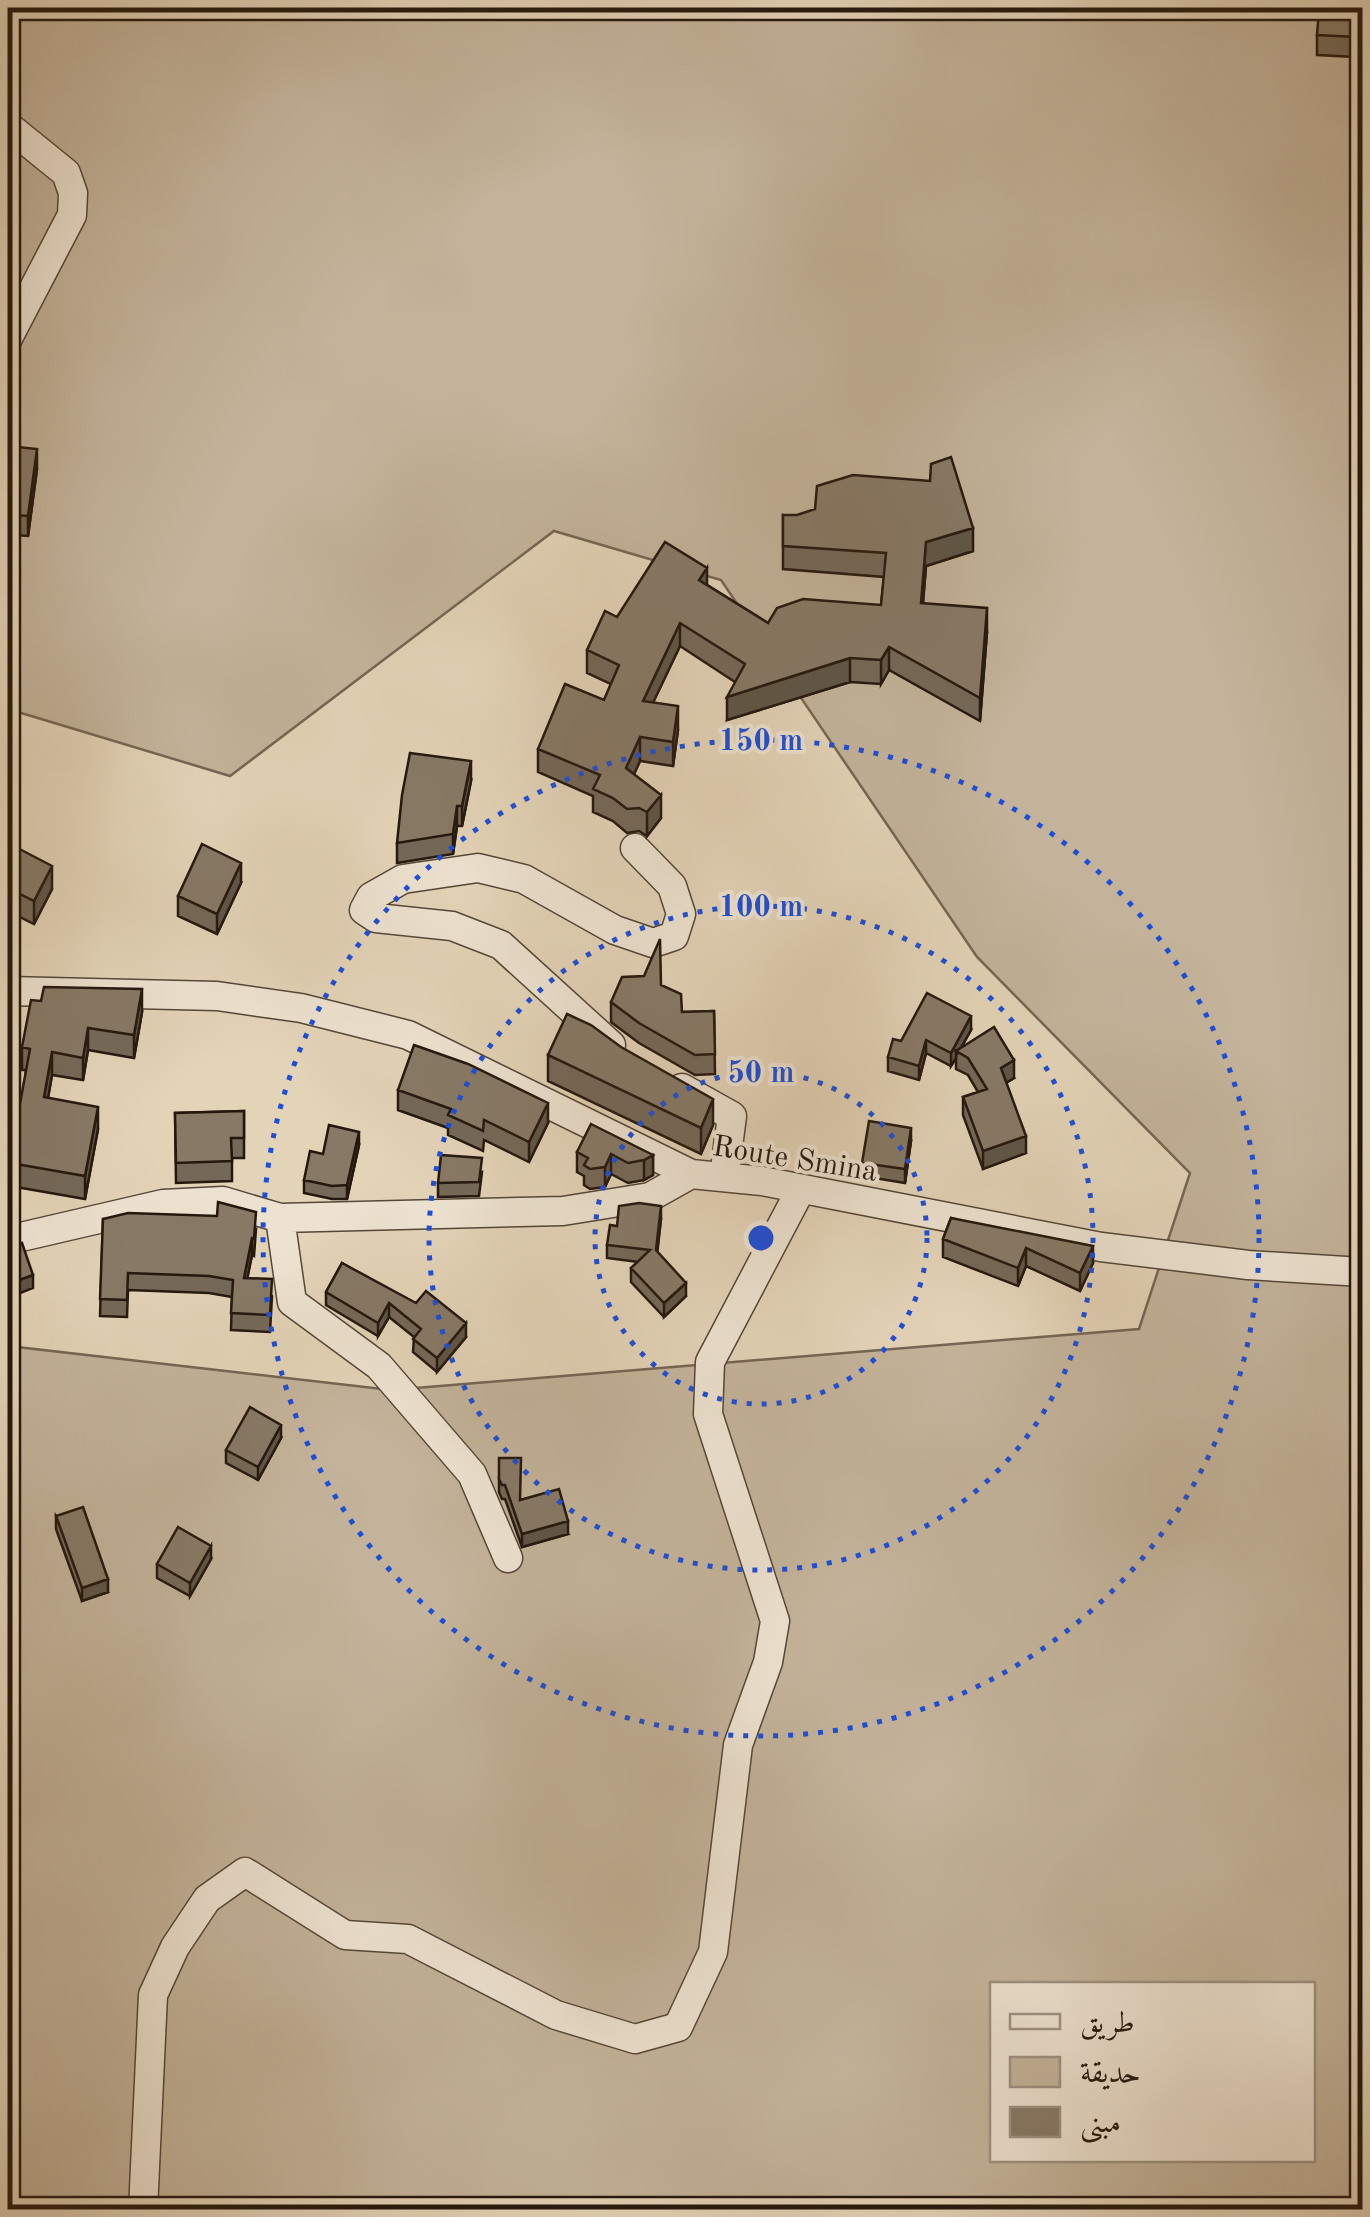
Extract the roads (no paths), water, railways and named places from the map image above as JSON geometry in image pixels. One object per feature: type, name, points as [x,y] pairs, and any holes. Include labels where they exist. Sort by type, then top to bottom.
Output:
[{"type":"street","points":[[8,126],[66,172],[73,193],[72,216],[8,338]]},
{"type":"street","points":[[630,1058],[601,1038],[501,945],[452,926],[376,918],[364,910],[371,897],[403,879],[478,868],[524,878],[614,930],[653,942],[674,936],[681,914],[672,886],[635,848]]},
{"type":"street","name":"Route Smina","points":[[8,991],[217,996],[300,1008],[408,1034],[691,1174],[801,1189],[1101,1247],[1248,1265],[1362,1272]]},
{"type":"street","points":[[664,1077],[732,1116],[724,1177]]},
{"type":"street","points":[[8,1240],[163,1204],[223,1201],[280,1218],[562,1212],[650,1197],[691,1174]]},
{"type":"street","points":[[143,2210],[153,1994],[175,1947],[207,1899],[245,1872],[344,1935],[408,1939],[556,2014],[634,2038],[678,2027],[713,1952],[738,1745],[768,1662],[774,1621],[708,1414],[710,1362],[801,1189]]},
{"type":"street","points":[[280,1218],[292,1302],[379,1366],[472,1474],[508,1558]]}]
